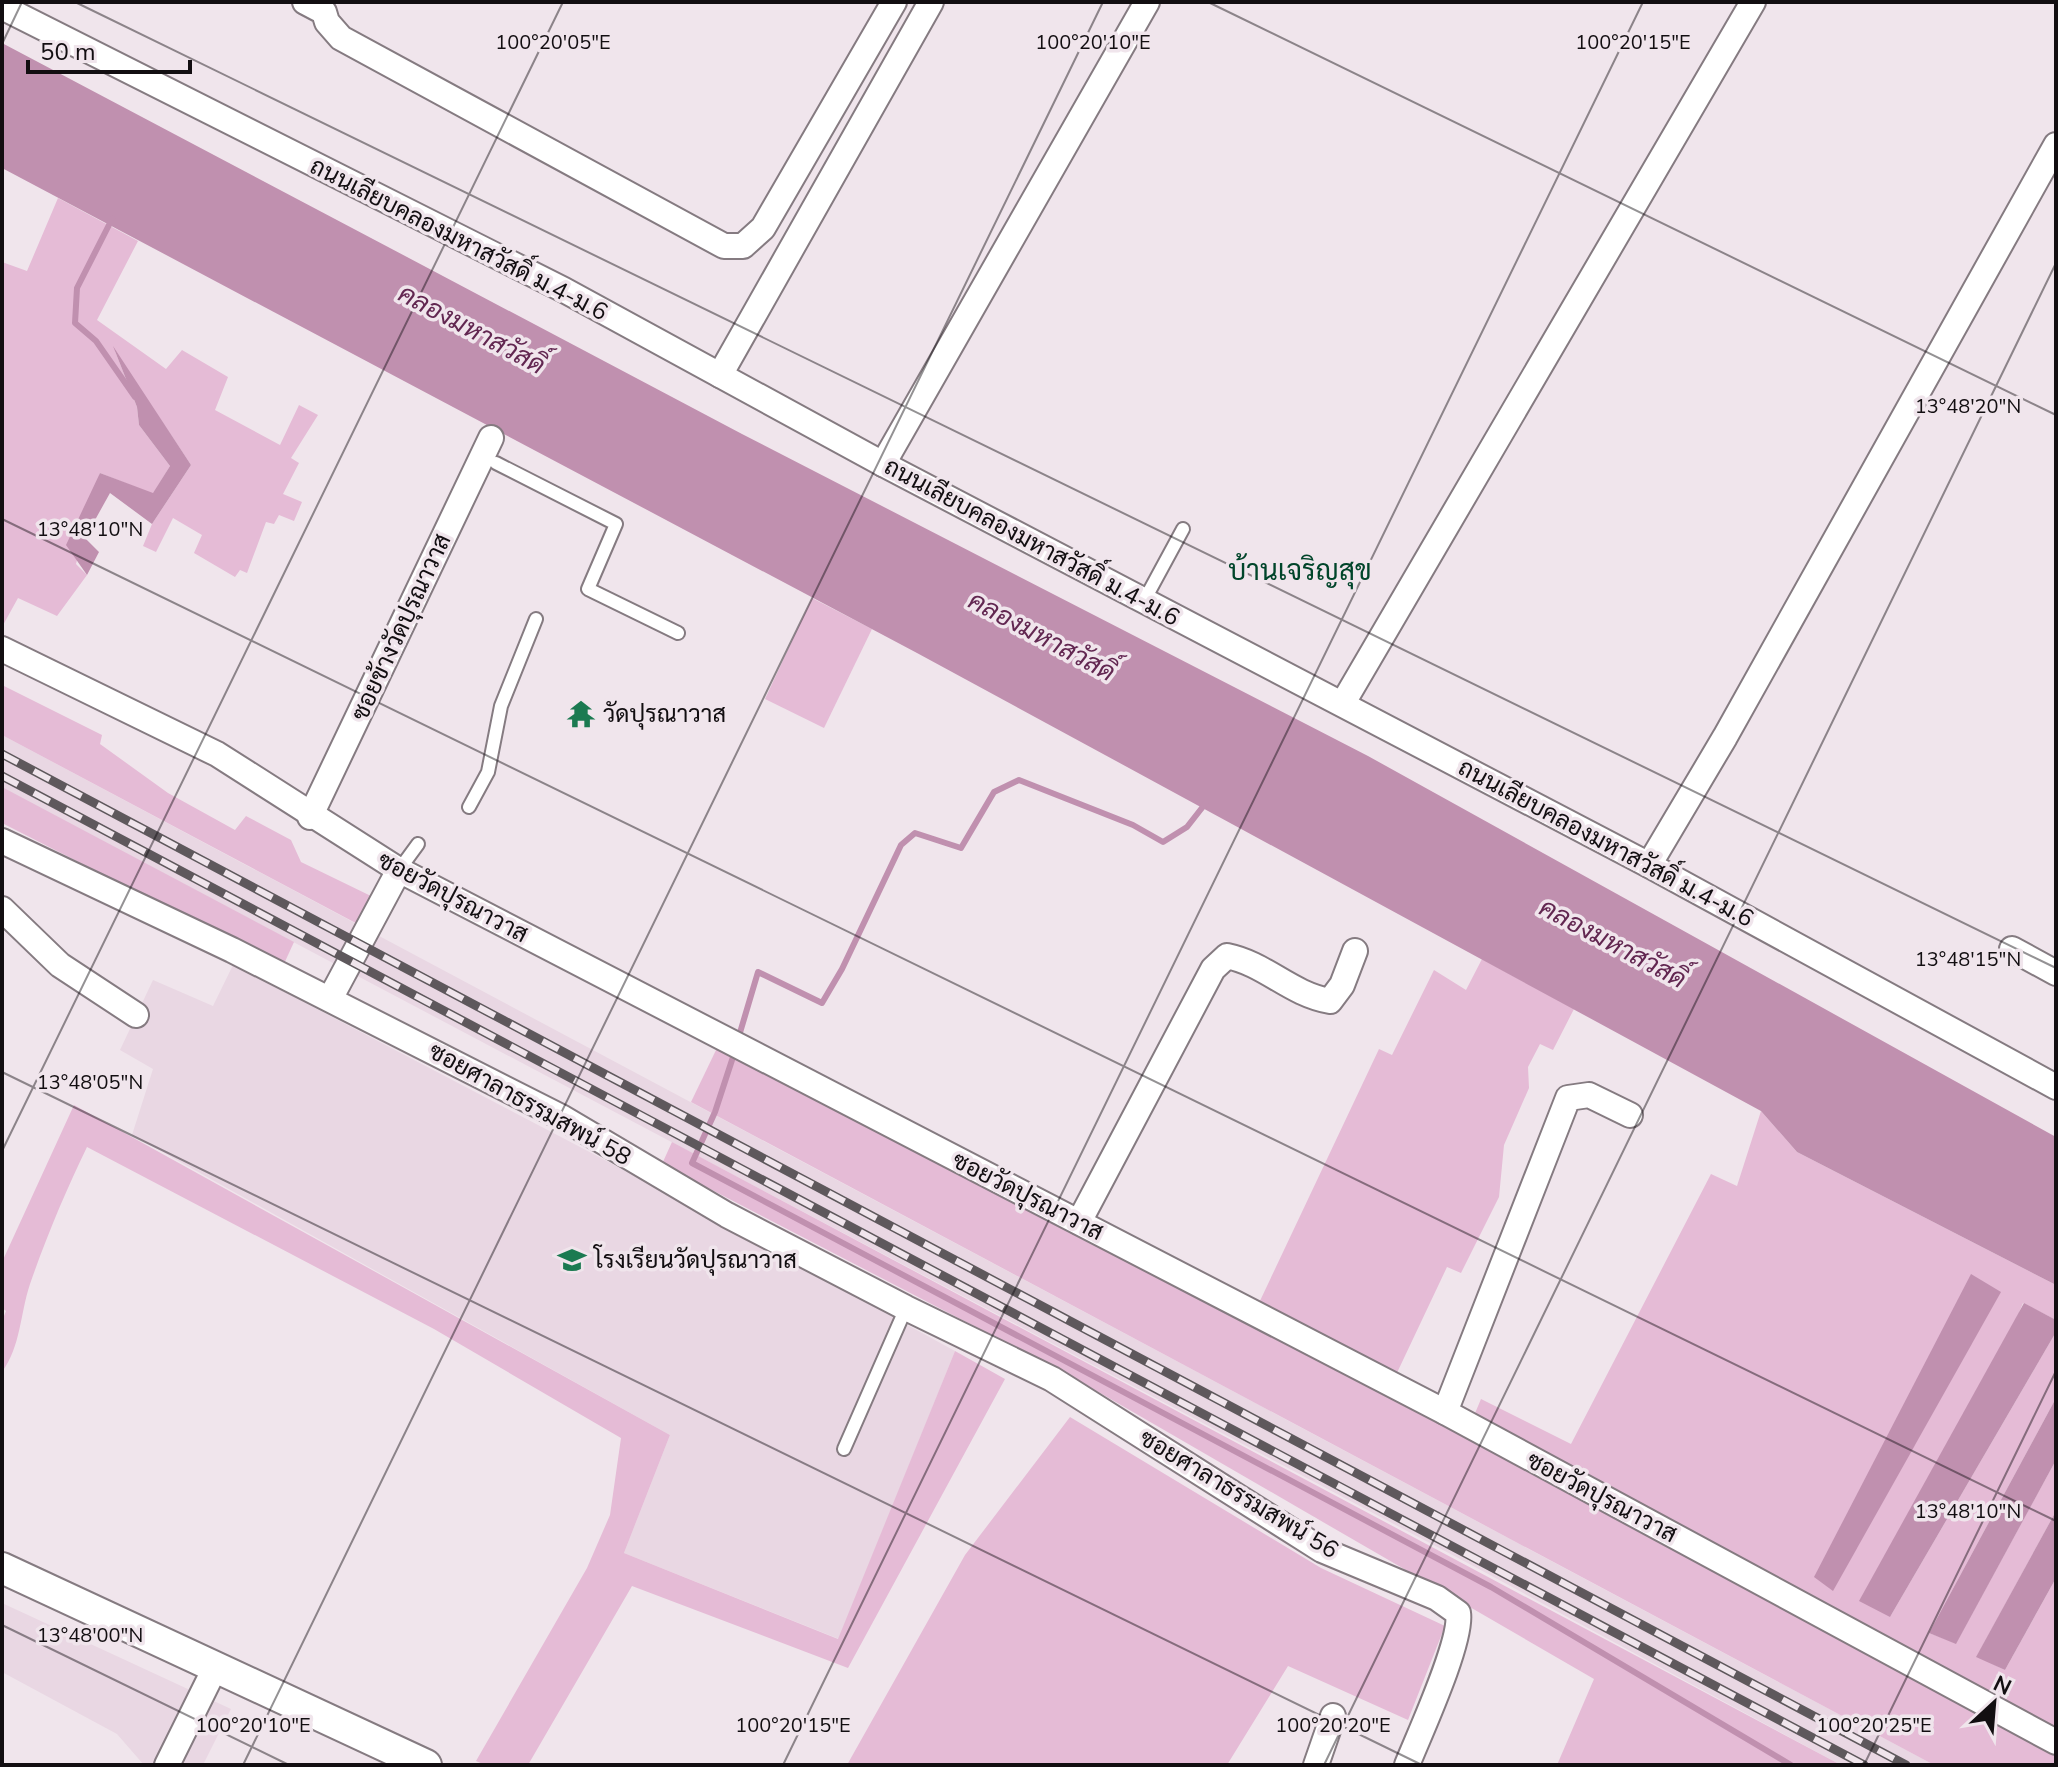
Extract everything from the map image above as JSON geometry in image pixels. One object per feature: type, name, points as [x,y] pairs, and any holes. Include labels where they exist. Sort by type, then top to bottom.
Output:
[{"type":"street","points":[[320,5],[327,22],[341,38],[724,246],[743,246],[763,228],[894,2]]},
{"type":"street","points":[[720,375],[931,2]]},
{"type":"street","points":[[883,464],[1147,2]]},
{"type":"street","points":[[1343,703],[1753,2]]},
{"type":"street","name":"ถนนเลียบคลองมหาสวัสดิ์ ม.4-ม.6","points":[[2,7],[560,297],[720,375],[883,464],[1649,865],[2056,1087]]},
{"type":"street","points":[[1649,865],[1725,737],[2056,145]]},
{"type":"street","name":"ซอยข้างวัดปุรณาวาส","points":[[310,817],[491,438]]},
{"type":"street","name":"ซอยวัดปุรณาวาส","points":[[2,649],[217,754],[310,817],[399,870],[1445,1412],[2056,1742]]},
{"type":"street","name":"ซอยศาลาธรรมสพน์ 58","points":[[2,841],[330,999],[563,1118],[727,1215],[1052,1379]]},
{"type":"street","points":[[330,999],[399,870]]},
{"type":"street","points":[[2,909],[60,965],[136,1015]]},
{"type":"street","points":[[2012,949],[2056,973]]},
{"type":"street","points":[[1079,1222],[1213,969],[1227,956],[1248,960],[1306,997],[1330,1001],[1342,985],[1355,951]]},
{"type":"street","points":[[1445,1412],[1568,1098],[1589,1095],[1630,1115]]},
{"type":"street","name":"ซอยศาลาธรรมสพน์ 56","points":[[1052,1379],[1322,1550],[1437,1598],[1458,1613],[1451,1651],[1407,1765]]},
{"type":"street","points":[[2,1568],[426,1765]]},
{"type":"street","points":[[167,1765],[216,1666]]},
{"type":"street","points":[[1316,1765],[1333,1716]]},
{"type":"lane","points":[[496,463],[616,524],[588,589],[678,633]]},
{"type":"lane","points":[[1144,601],[1183,529]]},
{"type":"lane","points":[[469,807],[488,772],[501,706],[536,619]]},
{"type":"lane","points":[[399,870],[418,844]]},
{"type":"lane","points":[[844,1449],[906,1308]]},
{"type":"shaded area","points":[[58,198],[138,241],[97,320],[166,369],[182,350],[228,377],[215,410],[280,445],[299,405],[318,415],[291,458],[299,463],[283,494],[302,502],[294,521],[279,515],[274,524],[266,522],[247,573],[240,570],[235,577],[194,553],[202,535],[173,518],[156,552],[143,546],[152,524],[191,465],[115,351],[137,407],[139,425],[170,466],[153,494],[100,473],[76,564],[87,575],[57,616],[18,598],[2,627],[2,262],[27,271]]},
{"type":"shaded area","points":[[812,598],[872,629],[824,728],[765,699]]},
{"type":"shaded area","points":[[2,685],[102,735],[100,744],[168,793],[235,830],[246,816],[291,840],[301,862],[373,897],[367,929],[2,735]]},
{"type":"shaded area","points":[[2,735],[1934,1765],[1841,1765],[1477,1568],[2,788]]},
{"type":"shaded area","points":[[2,787],[294,942],[283,966],[2,823]]},
{"type":"shaded area","points":[[1482,959],[1574,1009],[1553,1050],[1540,1044],[1528,1067],[1529,1088],[1504,1145],[1499,1197],[1461,1273],[1447,1267],[1395,1377],[1258,1305],[1379,1049],[1392,1055],[1434,970],[1466,990]]},
{"type":"shaded area","name":"โรงเรียนวัดปุรณาวาส","points":[[233,965],[622,1169],[955,1351],[839,1639],[624,1553],[670,1435],[132,1135],[153,1069],[120,1050],[153,980],[213,1006]]},
{"type":"shaded area","points":[[717,1048],[1683,1551],[2056,1753],[2056,1765],[1934,1765],[691,1102]]},
{"type":"shaded area","points":[[74,1105],[670,1435],[624,1553],[838,1639],[955,1351],[1005,1379],[848,1668],[632,1586],[528,1765],[485,1765],[476,1761],[587,1568],[610,1515],[621,1438],[434,1329],[87,1147],[43,1249],[30,1284],[13,1352],[2,1372],[2,1321],[6,1311],[2,1308],[2,1262]]},
{"type":"shaded area","points":[[1761,1111],[1797,1152],[2056,1285],[2056,1320],[2023,1303],[1890,1617],[2056,1332],[2056,1398],[1929,1633],[1956,1643],[2056,1460],[2056,1511],[1977,1656],[2005,1670],[2056,1578],[2056,1731],[1786,1582],[1473,1418],[1481,1399],[1571,1444],[1711,1174],[1737,1186]]},
{"type":"shaded area","points":[[672,1142],[1841,1765],[1557,1765],[1594,1679],[1076,1379],[662,1164]]},
{"type":"shaded area","points":[[1070,1417],[1321,1568],[1445,1626],[1408,1720],[1288,1666],[1227,1765],[847,1765],[965,1555]]},
{"type":"shaded area","points":[[2,1603],[231,1709],[203,1765],[144,1765],[117,1734],[2,1672]]},
{"type":"water","name":"คลองมหาสวัสดิ์","points":[[2,43],[742,434],[1368,756],[2056,1137],[2056,1285],[1797,1152],[1761,1111],[917,653],[2,168]]},
{"type":"water","points":[[113,346],[191,465],[152,524],[110,493],[85,538],[99,552],[87,575],[66,545],[100,473],[153,493],[170,466],[139,425],[137,407]]},
{"type":"water","points":[[1971,1274],[2001,1292],[1833,1591],[1814,1577]]},
{"type":"water","points":[[2024,1303],[2056,1320],[2056,1332],[1890,1617],[1859,1601]]},
{"type":"water","points":[[2056,1398],[2056,1460],[1956,1644],[1929,1633]]},
{"type":"water","points":[[2056,1511],[2056,1578],[2005,1670],[1976,1657]]},
{"type":"waterway","points":[[112,219],[77,288],[75,323],[96,341],[135,397]]},
{"type":"waterway","points":[[739,1036],[758,972],[822,1003],[842,969],[901,845],[915,833],[961,848],[994,792],[1019,780],[1133,825],[1163,842],[1187,827],[1205,804]]},
{"type":"waterway","points":[[733,1057],[715,1112],[692,1163],[1491,1587],[1791,1765]]},
{"type":"railway","points":[[2,754],[1906,1765]]},
{"type":"railway","points":[[2,776],[1864,1765]]},
{"type":"place","name":"วัดปุรณาวาส","points":[[581,714]]},
{"type":"place","name":"โรงเรียนวัดปุรณาวาส","points":[[572,1260]]},
{"type":"district","name":"บ้านเจริญสุข","points":[[1300,570]]}]
